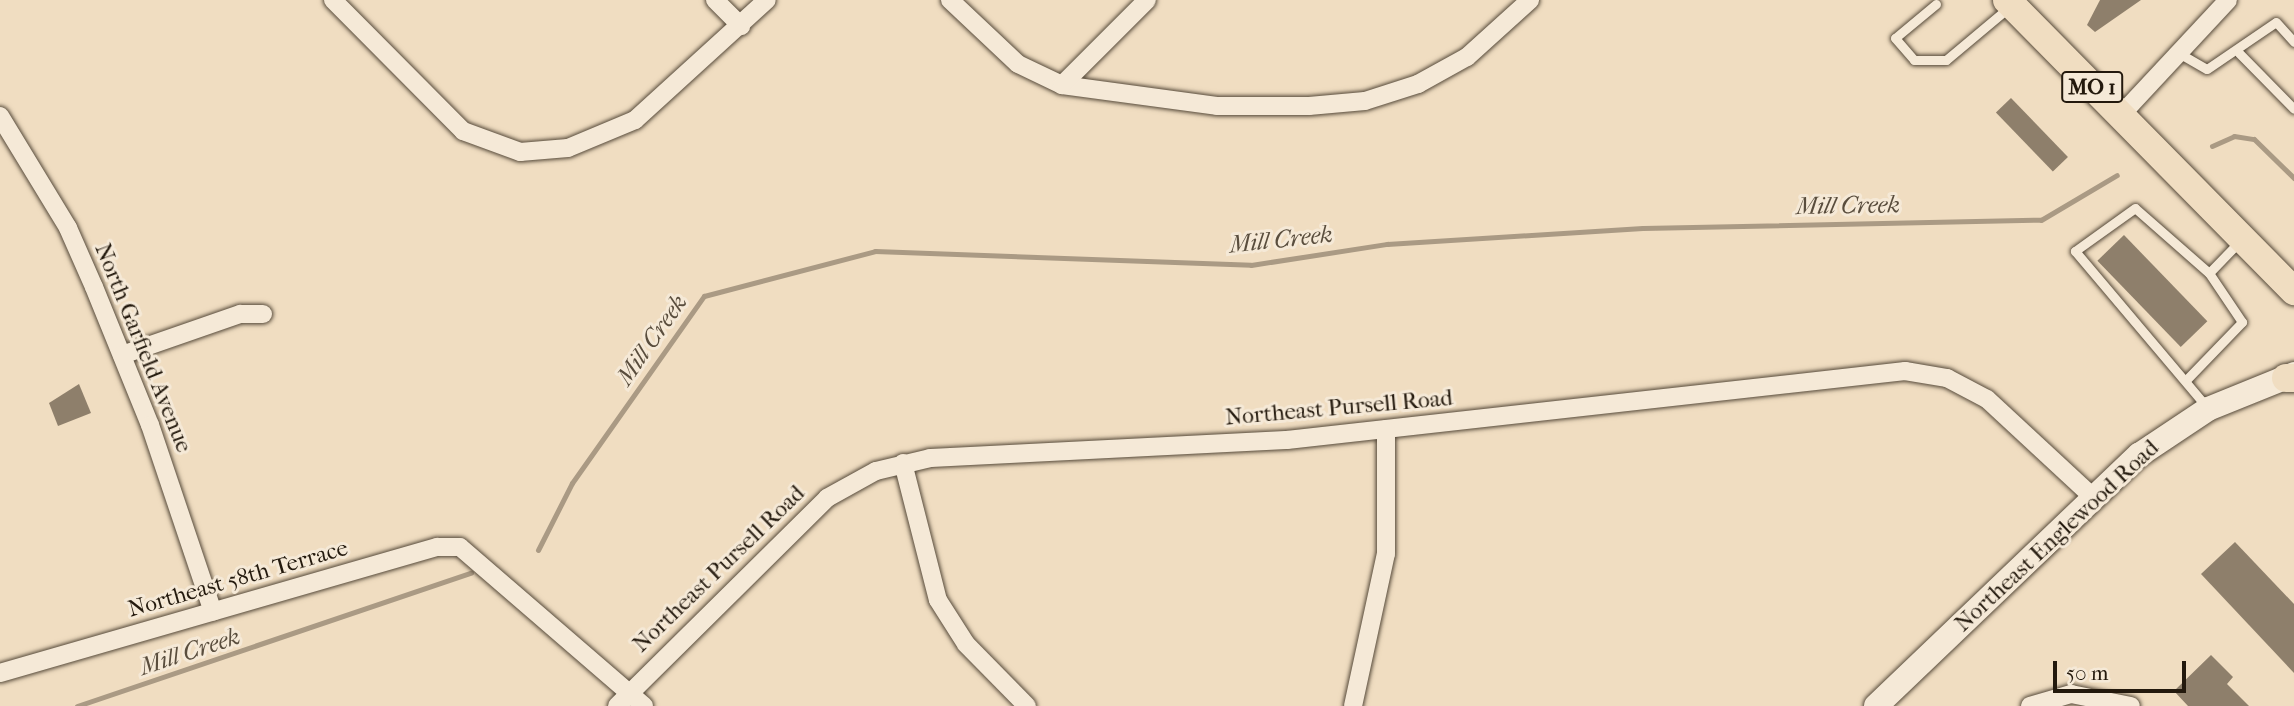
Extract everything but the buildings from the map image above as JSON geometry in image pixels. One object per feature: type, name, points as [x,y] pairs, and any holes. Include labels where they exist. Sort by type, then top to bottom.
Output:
[{"type":"main road","name":"MO 1","points":[[2009,2],[2294,291]]},
{"type":"main road","name":"Northeast Englewood Road","points":[[1876,706],[2139,455],[2208,410],[2291,376]]},
{"type":"street","points":[[333,0],[463,131],[496,147],[544,152],[635,120],[767,0]]},
{"type":"street","points":[[715,0],[741,26]]},
{"type":"street","points":[[950,0],[1018,64],[1062,85],[1217,106],[1365,101],[1443,72],[1530,0]]},
{"type":"street","points":[[1062,85],[1147,0]]},
{"type":"street","points":[[2120,116],[2176,52],[2228,0]]},
{"type":"street","name":"North Garfield Avenue","points":[[0,116],[68,228],[122,355],[213,612]]},
{"type":"street","points":[[122,355],[240,314],[263,314]]},
{"type":"street","name":"Northeast Pursell Road","points":[[617,706],[629,691],[827,498],[903,463],[1385,429],[1925,372],[1987,398],[2094,498]]},
{"type":"street","points":[[1353,706],[1386,554],[1385,429]]},
{"type":"street","points":[[903,463],[938,600],[966,645],[1027,706]]},
{"type":"street","name":"Northeast 58th Terrace","points":[[0,673],[437,547],[471,551],[629,691]]},
{"type":"street","points":[[629,691],[644,706]]},
{"type":"street","points":[[2030,706],[2071,694],[2131,706]]},
{"type":"lane","points":[[1936,1],[1895,38],[1914,60],[1946,60],[2009,2]]},
{"type":"lane","points":[[2176,52],[2207,69],[2239,53],[2276,22],[2294,42]]},
{"type":"lane","points":[[2239,53],[2294,108]]},
{"type":"lane","points":[[2188,378],[2242,322],[2209,273],[2135,208],[2075,251],[2188,378],[2208,410]]},
{"type":"lane","points":[[2209,273],[2242,238]]},
{"type":"waterway","name":"Mill Creek","points":[[2212,146],[2234,136],[2254,139],[2294,178]]},
{"type":"waterway","name":"Mill Creek","points":[[538,550],[572,483],[704,296],[875,251],[1251,265],[1387,244],[1643,228],[2041,220],[2117,175]]},
{"type":"waterway","name":"Mill Creek","points":[[77,706],[471,573]]}]
